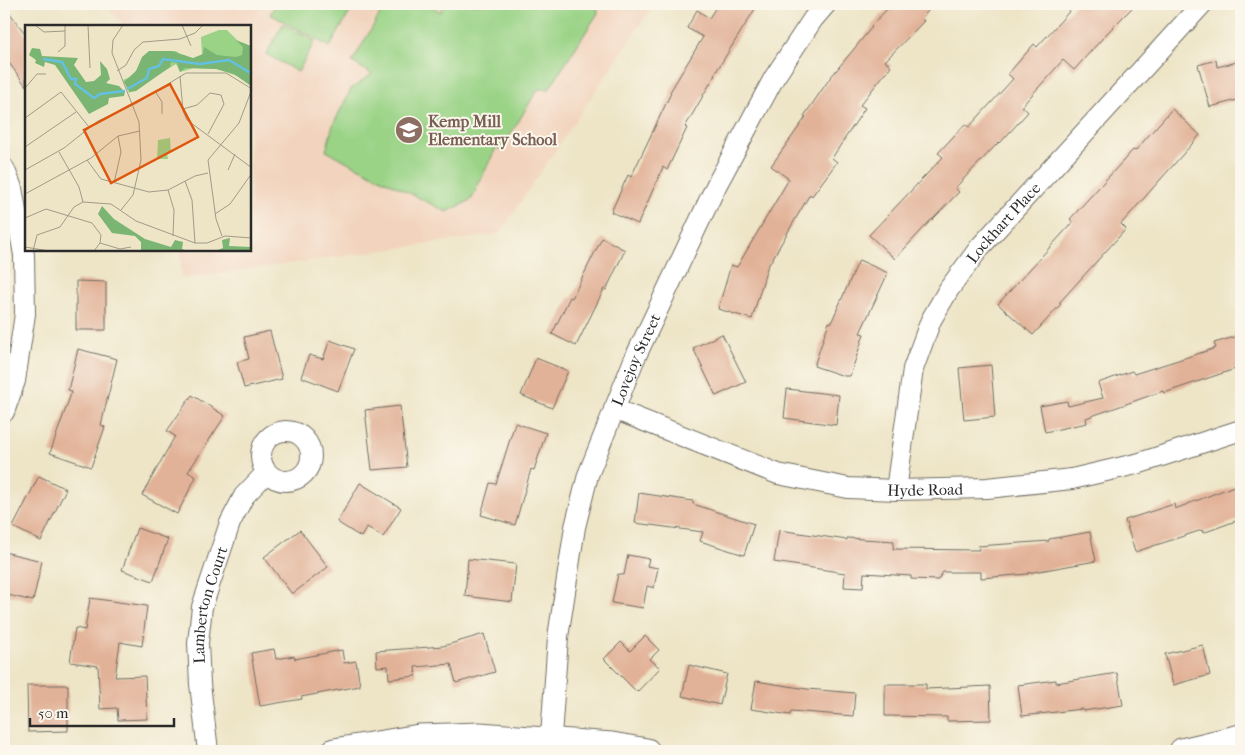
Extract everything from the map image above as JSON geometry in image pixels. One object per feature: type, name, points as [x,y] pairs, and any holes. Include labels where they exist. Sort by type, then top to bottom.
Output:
[{"type":"street","name":"Lovejoy Street","points":[[550,746],[558,636],[575,527],[588,475],[634,360],[716,186],[774,78],[813,19],[826,4]]},
{"type":"street","name":"Lockhart Place","points":[[896,490],[913,369],[931,320],[949,289],[980,247],[1202,4]]},
{"type":"street","points":[[4,168],[12,188],[24,255],[25,314],[15,381],[4,408]]},
{"type":"street","name":"Hyde Road","points":[[614,409],[778,474],[848,488],[896,490],[987,488],[1072,479],[1140,463],[1241,430]]},
{"type":"street","name":"Lamberton Court","points":[[208,751],[199,668],[198,643],[202,607],[230,523],[244,496],[266,473]]},
{"type":"street","points":[[334,751],[419,737],[468,744],[480,735],[550,746],[612,745],[647,751]]},
{"type":"street","points":[[1182,751],[1241,737]]},
{"type":"shaded area","name":"Kemp Mill Elementary School","points":[[104,4],[654,4],[499,234],[182,279],[180,251],[251,251],[251,25],[124,25]]},
{"type":"green space","points":[[276,4],[339,4],[351,10],[330,47],[270,14]]},
{"type":"green space","points":[[386,4],[428,4],[441,12],[442,4],[597,4],[598,13],[549,89],[538,89],[501,150],[496,148],[471,200],[447,212],[326,151],[333,125],[351,89],[372,74],[352,62]]},
{"type":"green space","points":[[283,24],[315,41],[298,72],[266,54]]},
{"type":"building","points":[[718,4],[758,4],[714,75],[685,127],[687,128],[667,170],[663,167],[638,224],[611,212],[628,175],[631,177],[670,92],[703,37],[687,28],[697,10],[709,18]]},
{"type":"building","points":[[892,4],[934,4],[921,19],[924,21],[885,61],[891,66],[860,105],[865,108],[832,158],[837,162],[812,196],[810,194],[767,268],[752,319],[718,309],[731,265],[737,267],[789,179],[771,166],[806,117],[804,116],[830,78],[871,26]]},
{"type":"building","points":[[1076,4],[1136,4],[1074,70],[1063,60],[1022,106],[1028,112],[955,188],[959,192],[895,259],[869,235],[943,157],[938,153],[965,124],[969,127],[1013,79],[1008,74],[1034,44],[1037,47]]},
{"type":"building","points":[[4,5],[25,34],[25,85],[4,56]]},
{"type":"building","points":[[1216,60],[1217,67],[1241,61],[1241,99],[1210,107],[1198,65]]},
{"type":"building","points":[[1172,109],[1200,135],[1121,224],[1126,229],[1059,303],[1061,304],[1033,335],[998,304],[1073,222],[1070,219]]},
{"type":"building","points":[[602,238],[625,250],[576,346],[552,334]]},
{"type":"building","points":[[859,260],[888,273],[860,333],[864,334],[850,376],[844,376],[814,366],[829,322],[831,323]]},
{"type":"building","points":[[76,281],[106,282],[106,330],[76,330]]},
{"type":"building","points":[[270,331],[282,379],[244,388],[237,362],[249,359],[244,337]]},
{"type":"building","points":[[722,334],[746,382],[716,396],[693,348]]},
{"type":"building","points":[[1241,335],[1241,367],[1164,393],[1163,391],[1086,418],[1087,423],[1045,432],[1040,406],[1067,401],[1068,406],[1103,398],[1098,383],[1132,371],[1134,374],[1216,348],[1214,343]]},
{"type":"building","points":[[330,340],[354,349],[338,391],[301,377],[309,355],[323,359]]},
{"type":"building","points":[[78,349],[117,359],[101,425],[105,427],[91,467],[50,453],[72,391],[68,390]]},
{"type":"building","points":[[536,358],[568,371],[552,408],[521,395]]},
{"type":"building","points":[[991,365],[995,417],[964,420],[959,368]]},
{"type":"building","points":[[787,389],[839,395],[836,425],[784,418]]},
{"type":"building","points":[[192,395],[225,416],[188,472],[196,477],[177,514],[142,495],[175,436],[167,431]]},
{"type":"building","points":[[400,406],[407,467],[372,470],[365,410]]},
{"type":"building","points":[[515,423],[546,433],[534,470],[531,469],[515,525],[481,515],[490,483],[496,484]]},
{"type":"building","points":[[39,476],[66,489],[41,541],[13,527]]},
{"type":"building","points":[[360,483],[401,508],[383,537],[367,527],[361,537],[337,522]]},
{"type":"building","points":[[1234,486],[1241,505],[1241,519],[1203,533],[1202,530],[1135,552],[1125,520],[1174,504],[1175,509]]},
{"type":"building","points":[[639,493],[693,501],[693,504],[754,524],[744,555],[700,541],[703,532],[635,523]]},
{"type":"building","points":[[137,528],[168,539],[153,581],[122,570]]},
{"type":"building","points":[[300,530],[328,567],[292,594],[264,557]]},
{"type":"building","points":[[779,530],[847,540],[847,538],[894,541],[893,549],[979,550],[978,546],[1049,541],[1049,539],[1090,532],[1096,561],[1028,574],[981,578],[981,572],[943,572],[938,580],[911,579],[911,576],[864,573],[863,588],[844,587],[845,573],[774,562]]},
{"type":"building","points":[[4,552],[42,561],[33,601],[4,594]]},
{"type":"building","points":[[628,555],[649,559],[647,566],[658,568],[654,588],[647,586],[643,608],[612,603],[618,574],[624,575]]},
{"type":"building","points":[[468,559],[516,564],[512,602],[465,596]]},
{"type":"building","points":[[90,598],[147,606],[142,646],[120,642],[115,677],[145,676],[147,719],[118,720],[117,708],[100,709],[98,666],[70,662],[75,628],[85,630]]},
{"type":"building","points":[[484,634],[495,672],[456,683],[451,664],[415,667],[416,676],[389,679],[388,666],[377,667],[376,651],[443,646]]},
{"type":"building","points":[[645,636],[659,650],[650,659],[660,668],[637,692],[604,659],[621,642],[630,651]]},
{"type":"building","points":[[1203,645],[1210,675],[1173,685],[1165,654]]},
{"type":"building","points":[[274,649],[276,659],[294,656],[295,659],[342,650],[344,663],[356,661],[360,686],[260,706],[251,653]]},
{"type":"building","points":[[689,665],[727,674],[720,705],[682,696]]},
{"type":"building","points":[[1117,673],[1123,705],[1083,711],[1082,709],[1022,716],[1018,685],[1056,680],[1056,683]]},
{"type":"building","points":[[756,681],[807,689],[855,693],[853,716],[791,711],[790,715],[751,709]]},
{"type":"building","points":[[885,684],[926,684],[926,689],[990,686],[991,720],[947,721],[947,717],[885,716]]},
{"type":"building","points":[[27,685],[68,685],[68,731],[28,732]]},
{"type":"place","name":"Kemp Mill Elementary School","points":[[409,130]]}]
